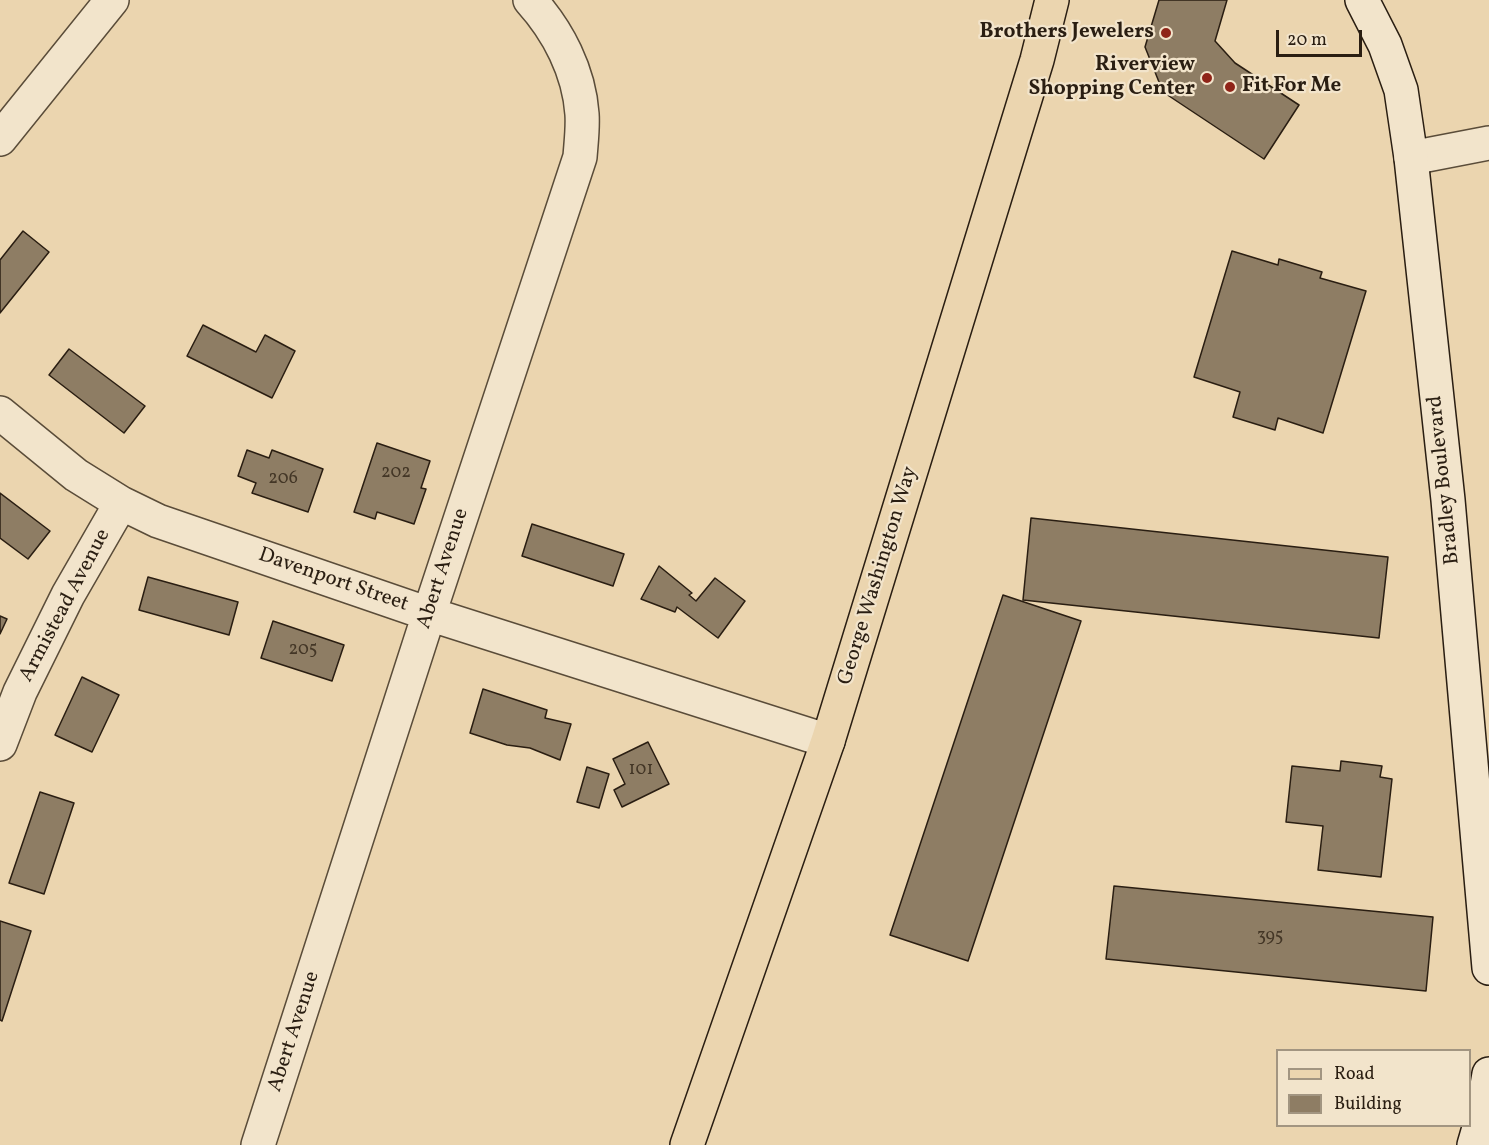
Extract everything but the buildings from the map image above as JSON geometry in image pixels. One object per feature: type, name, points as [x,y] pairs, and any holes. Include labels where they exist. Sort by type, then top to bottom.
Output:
[{"type":"main road","name":"George Washington Way","points":[[687,1145],[828,741],[1037,60],[1052,0]]},
{"type":"street","points":[[0,139],[112,0]]},
{"type":"street","name":"Abert Avenue","points":[[258,1145],[429,614],[580,157],[582,114],[566,52],[547,19],[530,0]]},
{"type":"street","name":"Bradley Boulevard","points":[[1362,0],[1385,45],[1401,90],[1411,158],[1448,500],[1489,968]]},
{"type":"street","points":[[1411,158],[1489,143]]},
{"type":"street","name":"Davenport Street","points":[[0,413],[76,475],[121,503],[158,521],[429,614],[828,741]]},
{"type":"street","name":"Armistead Avenue","points":[[0,744],[20,692],[68,594],[121,503]]},
{"type":"street","points":[[1474,1145],[1481,1121],[1489,1074]]},
{"type":"place","name":"Brothers Jewelers","points":[[1166,33]]},
{"type":"place","name":"Riverview Shopping Center","points":[[1207,78]]},
{"type":"place","name":"Fit For Me","points":[[1230,87]]}]
